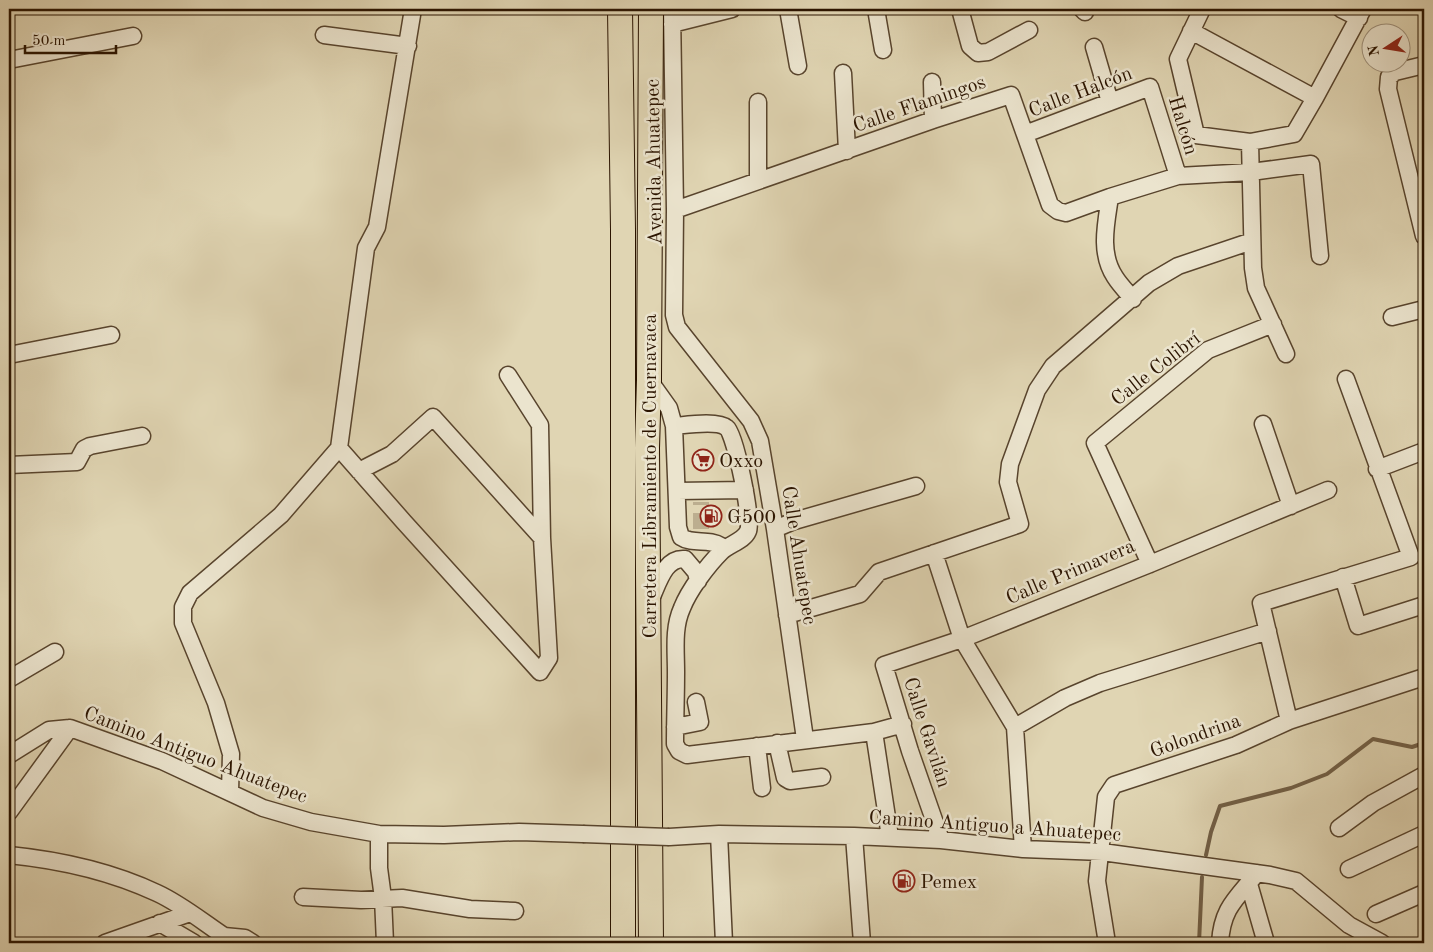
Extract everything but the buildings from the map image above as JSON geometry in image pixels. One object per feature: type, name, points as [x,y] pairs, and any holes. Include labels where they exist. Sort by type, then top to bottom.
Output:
[{"type":"highway","name":"Carretera Libramiento de Cuernavaca","points":[[620,9],[623,230],[623,943]]},
{"type":"highway","name":"Carretera Libramiento de Cuernavaca","points":[[651,9],[647,448],[651,943]]},
{"type":"street","points":[[230,792],[231,754],[216,702],[183,623],[182,606],[190,593],[281,514],[339,448],[366,248],[377,227],[413,9]]},
{"type":"street","points":[[672,16],[732,9]]},
{"type":"street","points":[[788,9],[798,66]]},
{"type":"street","points":[[876,9],[883,50]]},
{"type":"street","points":[[960,9],[970,46],[978,53],[988,52],[1028,30]]},
{"type":"street","points":[[1202,9],[1178,59],[1196,135],[1250,142],[1294,134],[1361,13],[1341,9]]},
{"type":"street","name":"Avenida Ahuatepec","points":[[672,16],[675,210],[674,315]]},
{"type":"street","points":[[1190,31],[1315,98]]},
{"type":"street","points":[[324,35],[408,46]]},
{"type":"street","points":[[9,60],[133,36]]},
{"type":"street","points":[[1094,47],[1110,102]]},
{"type":"street","points":[[1424,65],[1395,72],[1389,77],[1388,89],[1424,236]]},
{"type":"street","points":[[843,73],[847,150]]},
{"type":"street","points":[[932,82],[933,120]]},
{"type":"street","name":"Calle Halcón","points":[[1025,134],[1150,87]]},
{"type":"street","name":"Halcón","points":[[1150,87],[1178,176]]},
{"type":"street","name":"Calle Flamingos","points":[[675,210],[933,120],[1011,95],[1050,205],[1058,211],[1066,213],[1178,176],[1251,172],[1311,164],[1320,256]]},
{"type":"street","points":[[758,102],[758,181]]},
{"type":"street","points":[[1250,142],[1253,268],[1256,288],[1286,354]]},
{"type":"street","points":[[1110,197],[1104,235],[1106,255],[1114,276],[1133,299]]},
{"type":"street","points":[[787,615],[860,594],[879,572],[1020,524],[1008,482],[1010,464],[1037,390],[1053,366],[1133,299],[1149,283],[1178,266],[1252,240]]},
{"type":"street","points":[[1392,317],[1424,310]]},
{"type":"street","name":"Calle Ahuatepec","points":[[674,315],[677,327],[751,421],[760,441],[775,529],[805,739]]},
{"type":"street","name":"Calle Colibrí","points":[[1095,443],[1208,350],[1273,324]]},
{"type":"street","points":[[9,355],[112,335]]},
{"type":"street","points":[[339,448],[540,672],[549,658],[542,538],[540,425],[508,375]]},
{"type":"street","points":[[1289,721],[1261,604],[1410,557],[1346,379]]},
{"type":"street","points":[[649,380],[669,408],[674,426],[678,527],[681,537],[687,541],[699,536],[716,542],[721,546],[722,551]]},
{"type":"street","points":[[358,471],[392,454],[433,417],[542,538]]},
{"type":"street","points":[[674,426],[716,424],[727,428],[733,438],[745,490],[748,531],[744,537],[722,551],[698,581],[682,607],[676,626],[675,727],[676,744],[679,751],[687,755],[874,732],[903,724]]},
{"type":"street","points":[[1263,424],[1291,506]]},
{"type":"street","points":[[9,465],[77,462],[84,449],[90,446],[142,436]]},
{"type":"street","name":"Calle Primavera","points":[[884,665],[962,639],[1150,564],[1095,443]]},
{"type":"street","points":[[1377,468],[1424,451]]},
{"type":"street","points":[[775,529],[794,520],[916,486]]},
{"type":"street","points":[[677,491],[702,496],[745,490]]},
{"type":"street","points":[[1150,564],[1328,490]]},
{"type":"street","points":[[685,559],[699,536]]},
{"type":"street","points":[[934,553],[962,639],[1015,727],[1023,849]]},
{"type":"street","points":[[649,604],[667,566],[672,561],[685,559],[696,572],[698,581]]},
{"type":"street","points":[[1343,577],[1358,626],[1424,605]]},
{"type":"street","points":[[1015,727],[1065,698],[1100,683],[1268,630]]},
{"type":"street","points":[[9,679],[55,652]]},
{"type":"street","name":"Calle Gavilán","points":[[884,665],[941,840]]},
{"type":"street","name":"Golondrina","points":[[1102,852],[1106,797],[1114,785],[1236,745],[1289,721],[1424,677]]},
{"type":"street","points":[[675,727],[700,722],[696,702]]},
{"type":"street","points":[[9,812],[70,728]]},
{"type":"street","name":"Camino Antiguo Ahuatepec","points":[[9,755],[50,730],[70,728],[162,761],[263,808],[311,822],[379,834],[444,835],[518,832],[583,834]]},
{"type":"street","points":[[874,732],[890,837]]},
{"type":"street","points":[[777,743],[785,778],[790,781],[822,777]]},
{"type":"street","points":[[757,746],[762,788]]},
{"type":"street","points":[[1339,828],[1373,803],[1424,775]]},
{"type":"street","points":[[379,834],[379,868],[383,898],[385,943]]},
{"type":"street","name":"Camino Antiguo a Ahuatepec","points":[[583,834],[669,837],[719,834],[890,837],[941,840],[1023,849],[1102,852],[1253,879],[1296,881],[1349,925],[1382,943]]},
{"type":"street","points":[[719,834],[724,943]]},
{"type":"street","points":[[1349,869],[1424,834]]},
{"type":"street","points":[[854,836],[862,943]]},
{"type":"street","points":[[1102,852],[1097,880],[1107,943]]},
{"type":"street","points":[[9,855],[51,860],[95,870],[130,882],[158,894],[190,913],[228,940],[245,938],[253,943]]},
{"type":"street","points":[[1220,943],[1220,930],[1227,910],[1253,879]]},
{"type":"street","points":[[1253,879],[1266,943]]},
{"type":"street","points":[[1376,914],[1424,893]]},
{"type":"street","points":[[303,897],[361,900],[402,898],[470,909],[516,911]]},
{"type":"street","points":[[105,943],[190,913]]},
{"type":"street","points":[[160,923],[194,943]]},
{"type":"waterway","points":[[1206,855],[1211,832],[1220,806],[1291,788],[1327,774],[1373,739],[1412,747],[1424,743]]},
{"type":"waterway","points":[[1199,943],[1202,877]]},
{"type":"tunnel","points":[[701,502],[701,529]]},
{"type":"place","name":"Oxxo","points":[[703,460]]},
{"type":"place","name":"G500","points":[[711,516]]},
{"type":"place","name":"Pemex","points":[[904,881]]}]
